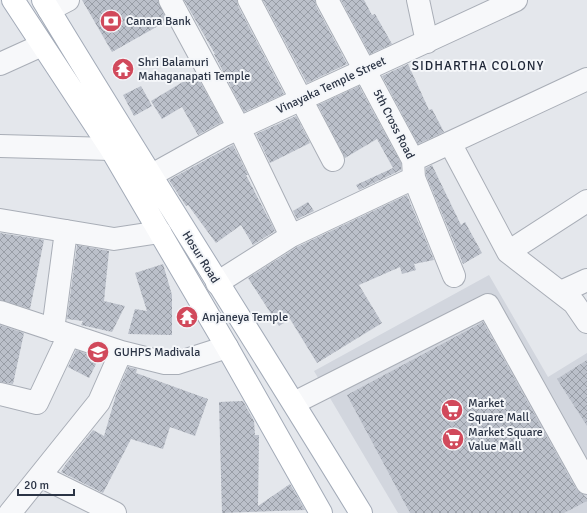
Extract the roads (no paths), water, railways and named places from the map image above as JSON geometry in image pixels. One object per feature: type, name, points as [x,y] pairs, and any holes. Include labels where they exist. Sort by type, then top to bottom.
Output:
[{"type":"main road","name":"Hosur Road","points":[[13,0],[111,149],[227,347],[321,513]]},
{"type":"main road","name":"Hosur Road","points":[[53,3],[150,176],[294,403],[361,513]]},
{"type":"street","points":[[170,0],[239,128],[291,236]]},
{"type":"street","points":[[249,0],[333,160]]},
{"type":"street","name":"5th Cross Road","points":[[327,0],[365,68],[414,169],[454,276]]},
{"type":"street","points":[[418,0],[427,42]]},
{"type":"street","name":"Vinayaka Temple Street","points":[[150,176],[239,128],[365,68],[427,42],[516,0]]},
{"type":"street","points":[[0,64],[42,45]]},
{"type":"street","points":[[217,283],[291,236],[414,169],[450,143],[587,79]]},
{"type":"street","points":[[450,143],[508,252],[574,303],[587,322]]},
{"type":"street","points":[[0,146],[111,149]]},
{"type":"street","points":[[508,252],[587,201]]},
{"type":"street","points":[[0,220],[114,239],[160,232]]},
{"type":"street","points":[[0,394],[37,403],[61,333],[66,231]]},
{"type":"street","points":[[561,292],[587,280]]},
{"type":"street","points":[[294,403],[488,305],[587,483]]},
{"type":"street","points":[[0,312],[122,352],[165,363],[177,363],[227,347]]},
{"type":"street","points":[[10,513],[99,402],[122,352]]},
{"type":"street","points":[[40,476],[115,513]]},
{"type":"place","name":"Canara Bank","points":[[111,21]]},
{"type":"place","name":"Shri Balamuri Mahaganapati Temple","points":[[123,69]]},
{"type":"place","name":"Anjaneya Temple","points":[[187,317]]},
{"type":"place","name":"GUHPS Madivala","points":[[98,352]]},
{"type":"place","name":"Market Square Mall","points":[[452,410]]},
{"type":"place","name":"Market Square Value Mall","points":[[453,439]]},
{"type":"district","name":"SIDHARTHA COLONY","points":[[478,65]]}]
